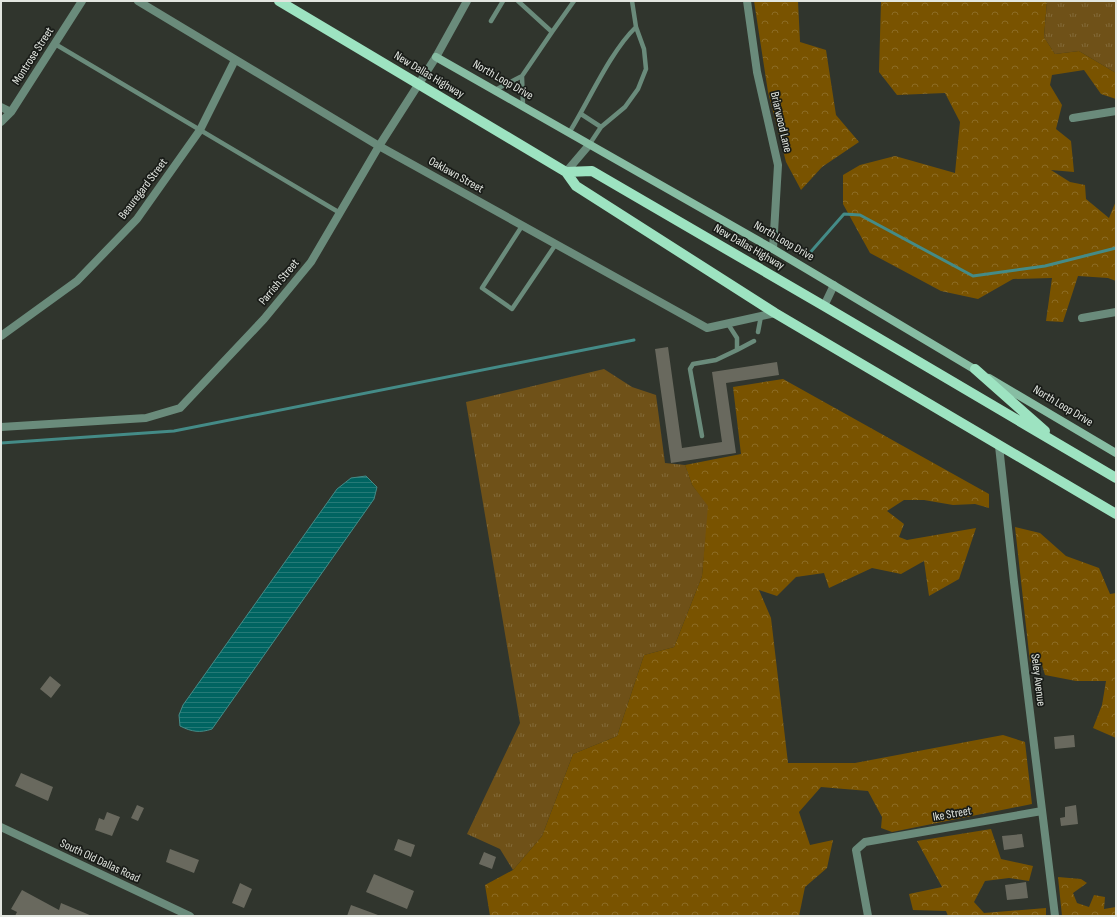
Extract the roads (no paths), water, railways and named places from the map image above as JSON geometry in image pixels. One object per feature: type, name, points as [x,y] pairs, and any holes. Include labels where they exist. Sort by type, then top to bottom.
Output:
[{"type":"main road","name":"New Dallas Highway","points":[[279,1],[566,172],[576,186],[776,313]]},
{"type":"main road","name":"New Dallas Highway","points":[[566,172],[592,171],[1063,447]]},
{"type":"main road","points":[[776,313],[1116,514]]},
{"type":"main road","points":[[975,369],[1063,447],[1116,478]]},
{"type":"street","name":"Montrose Street","points":[[1,122],[11,112],[82,1]]},
{"type":"street","name":"Oaklawn Street","points":[[138,1],[379,146],[707,328],[776,313]]},
{"type":"street","name":"Parrish Street","points":[[1,427],[146,418],[180,408],[264,318],[311,262],[379,146],[436,57],[467,1]]},
{"type":"street","name":"Briarwood Lane","points":[[747,1],[758,72],[778,165],[773,249]]},
{"type":"street","name":"North Loop Drive","points":[[436,57],[773,249],[1116,453]]},
{"type":"street","name":"Beauregard Street","points":[[1,336],[76,281],[137,219],[200,130],[235,60]]},
{"type":"street","points":[[1,107],[11,112]]},
{"type":"street","points":[[1073,118],[1116,111]]},
{"type":"street","points":[[566,172],[589,145]]},
{"type":"street","points":[[824,306],[834,285]]},
{"type":"street","points":[[1082,318],[1116,312]]},
{"type":"street","name":"Seley Avenue","points":[[999,446],[1055,916]]},
{"type":"street","name":"Ike Street","points":[[868,916],[856,850],[865,842],[1042,810]]},
{"type":"street","name":"South Old Dallas Road","points":[[1,827],[190,916]]},
{"type":"lane","points":[[491,21],[503,1]]},
{"type":"lane","points":[[518,1],[552,32]]},
{"type":"lane","points":[[495,90],[522,76],[574,1]]},
{"type":"lane","points":[[589,145],[602,127],[625,107],[638,89],[646,69],[644,50],[636,28],[632,1]]},
{"type":"lane","points":[[570,133],[617,51],[636,28]]},
{"type":"lane","points":[[55,44],[340,213]]},
{"type":"lane","points":[[522,76],[523,106]]},
{"type":"lane","points":[[581,114],[602,127]]},
{"type":"lane","points":[[522,226],[482,288],[512,309],[556,244]]},
{"type":"lane","points":[[758,332],[761,316]]},
{"type":"lane","points":[[728,324],[737,338],[738,350]]},
{"type":"lane","points":[[702,436],[690,370],[693,364],[716,360],[754,341]]},
{"type":"water","points":[[366,476],[377,487],[374,499],[212,729],[196,731],[188,730],[180,726],[179,715],[183,705],[337,489],[351,478]]},
{"type":"waterway","points":[[808,255],[844,214],[860,215],[973,276],[1045,266],[1116,248]]},
{"type":"waterway","points":[[1,443],[174,431],[634,340]]}]
